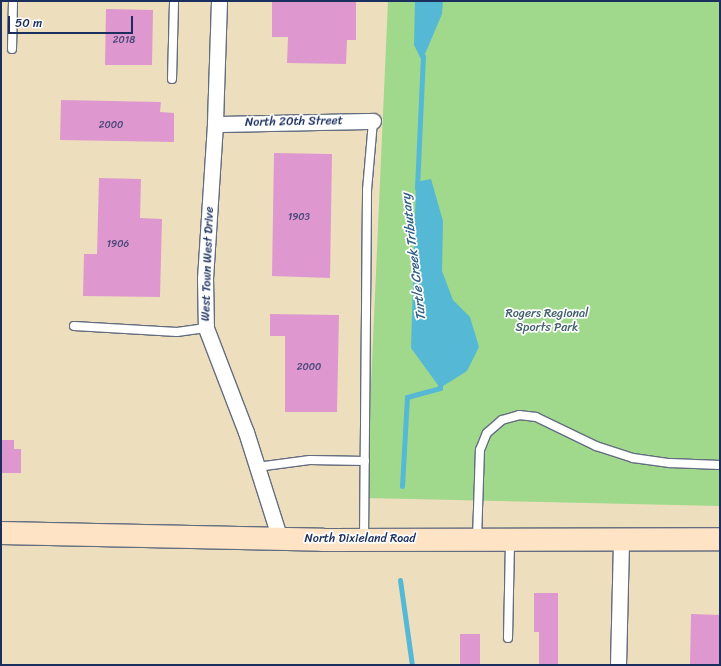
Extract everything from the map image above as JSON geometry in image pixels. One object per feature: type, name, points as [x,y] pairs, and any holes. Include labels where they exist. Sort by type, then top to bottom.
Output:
[{"type":"main road","name":"North Dixieland Road","points":[[1,533],[364,540],[720,539]]},
{"type":"street","name":"West Town West Drive","points":[[219,1],[215,124],[205,278],[206,328],[257,467],[280,538]]},
{"type":"street","name":"North 20th Street","points":[[215,124],[373,121]]},
{"type":"street","points":[[618,665],[621,540]]},
{"type":"lane","points":[[12,49],[13,1]]},
{"type":"lane","points":[[172,79],[174,1]]},
{"type":"lane","points":[[364,540],[367,190],[373,121]]},
{"type":"lane","points":[[74,326],[177,332],[206,328]]},
{"type":"lane","points":[[477,540],[480,450],[487,433],[502,420],[519,415],[536,418],[596,446],[633,458],[670,463],[720,465]]},
{"type":"lane","points":[[257,467],[310,460],[365,461]]},
{"type":"lane","points":[[508,638],[510,540]]},
{"type":"green space","name":"Rogers Regional Sports Park","points":[[388,1],[720,1],[720,506],[366,498]]},
{"type":"water","points":[[415,1],[443,1],[442,14],[422,61],[414,45]]},
{"type":"water","points":[[431,179],[443,221],[442,271],[453,300],[470,317],[479,347],[467,371],[440,388],[411,348],[416,182]]},
{"type":"building","points":[[272,1],[356,1],[356,40],[347,40],[346,64],[287,63],[288,37],[272,37]]},
{"type":"building","points":[[106,9],[153,10],[152,65],[105,65]]},
{"type":"building","points":[[61,100],[161,102],[160,112],[174,113],[174,142],[60,140]]},
{"type":"building","points":[[274,153],[332,154],[330,278],[272,276]]},
{"type":"building","points":[[99,178],[141,179],[140,218],[162,219],[160,297],[83,296],[84,254],[97,254]]},
{"type":"building","points":[[270,314],[339,315],[337,412],[285,412],[285,336],[270,336]]},
{"type":"building","points":[[1,440],[14,440],[14,449],[21,449],[21,473],[1,473]]},
{"type":"building","points":[[534,593],[558,593],[558,665],[539,665],[539,632],[534,632]]},
{"type":"building","points":[[691,614],[720,615],[720,665],[690,665]]},
{"type":"building","points":[[460,634],[480,634],[480,665],[460,665]]},
{"type":"waterway","name":"Turtle Creek Tributary","points":[[417,188],[423,56]]},
{"type":"waterway","name":"Turtle Creek Tributary","points":[[402,486],[407,397],[440,388],[440,382]]},
{"type":"waterway","name":"Turtle Creek Tributary","points":[[400,580],[412,665]]}]
